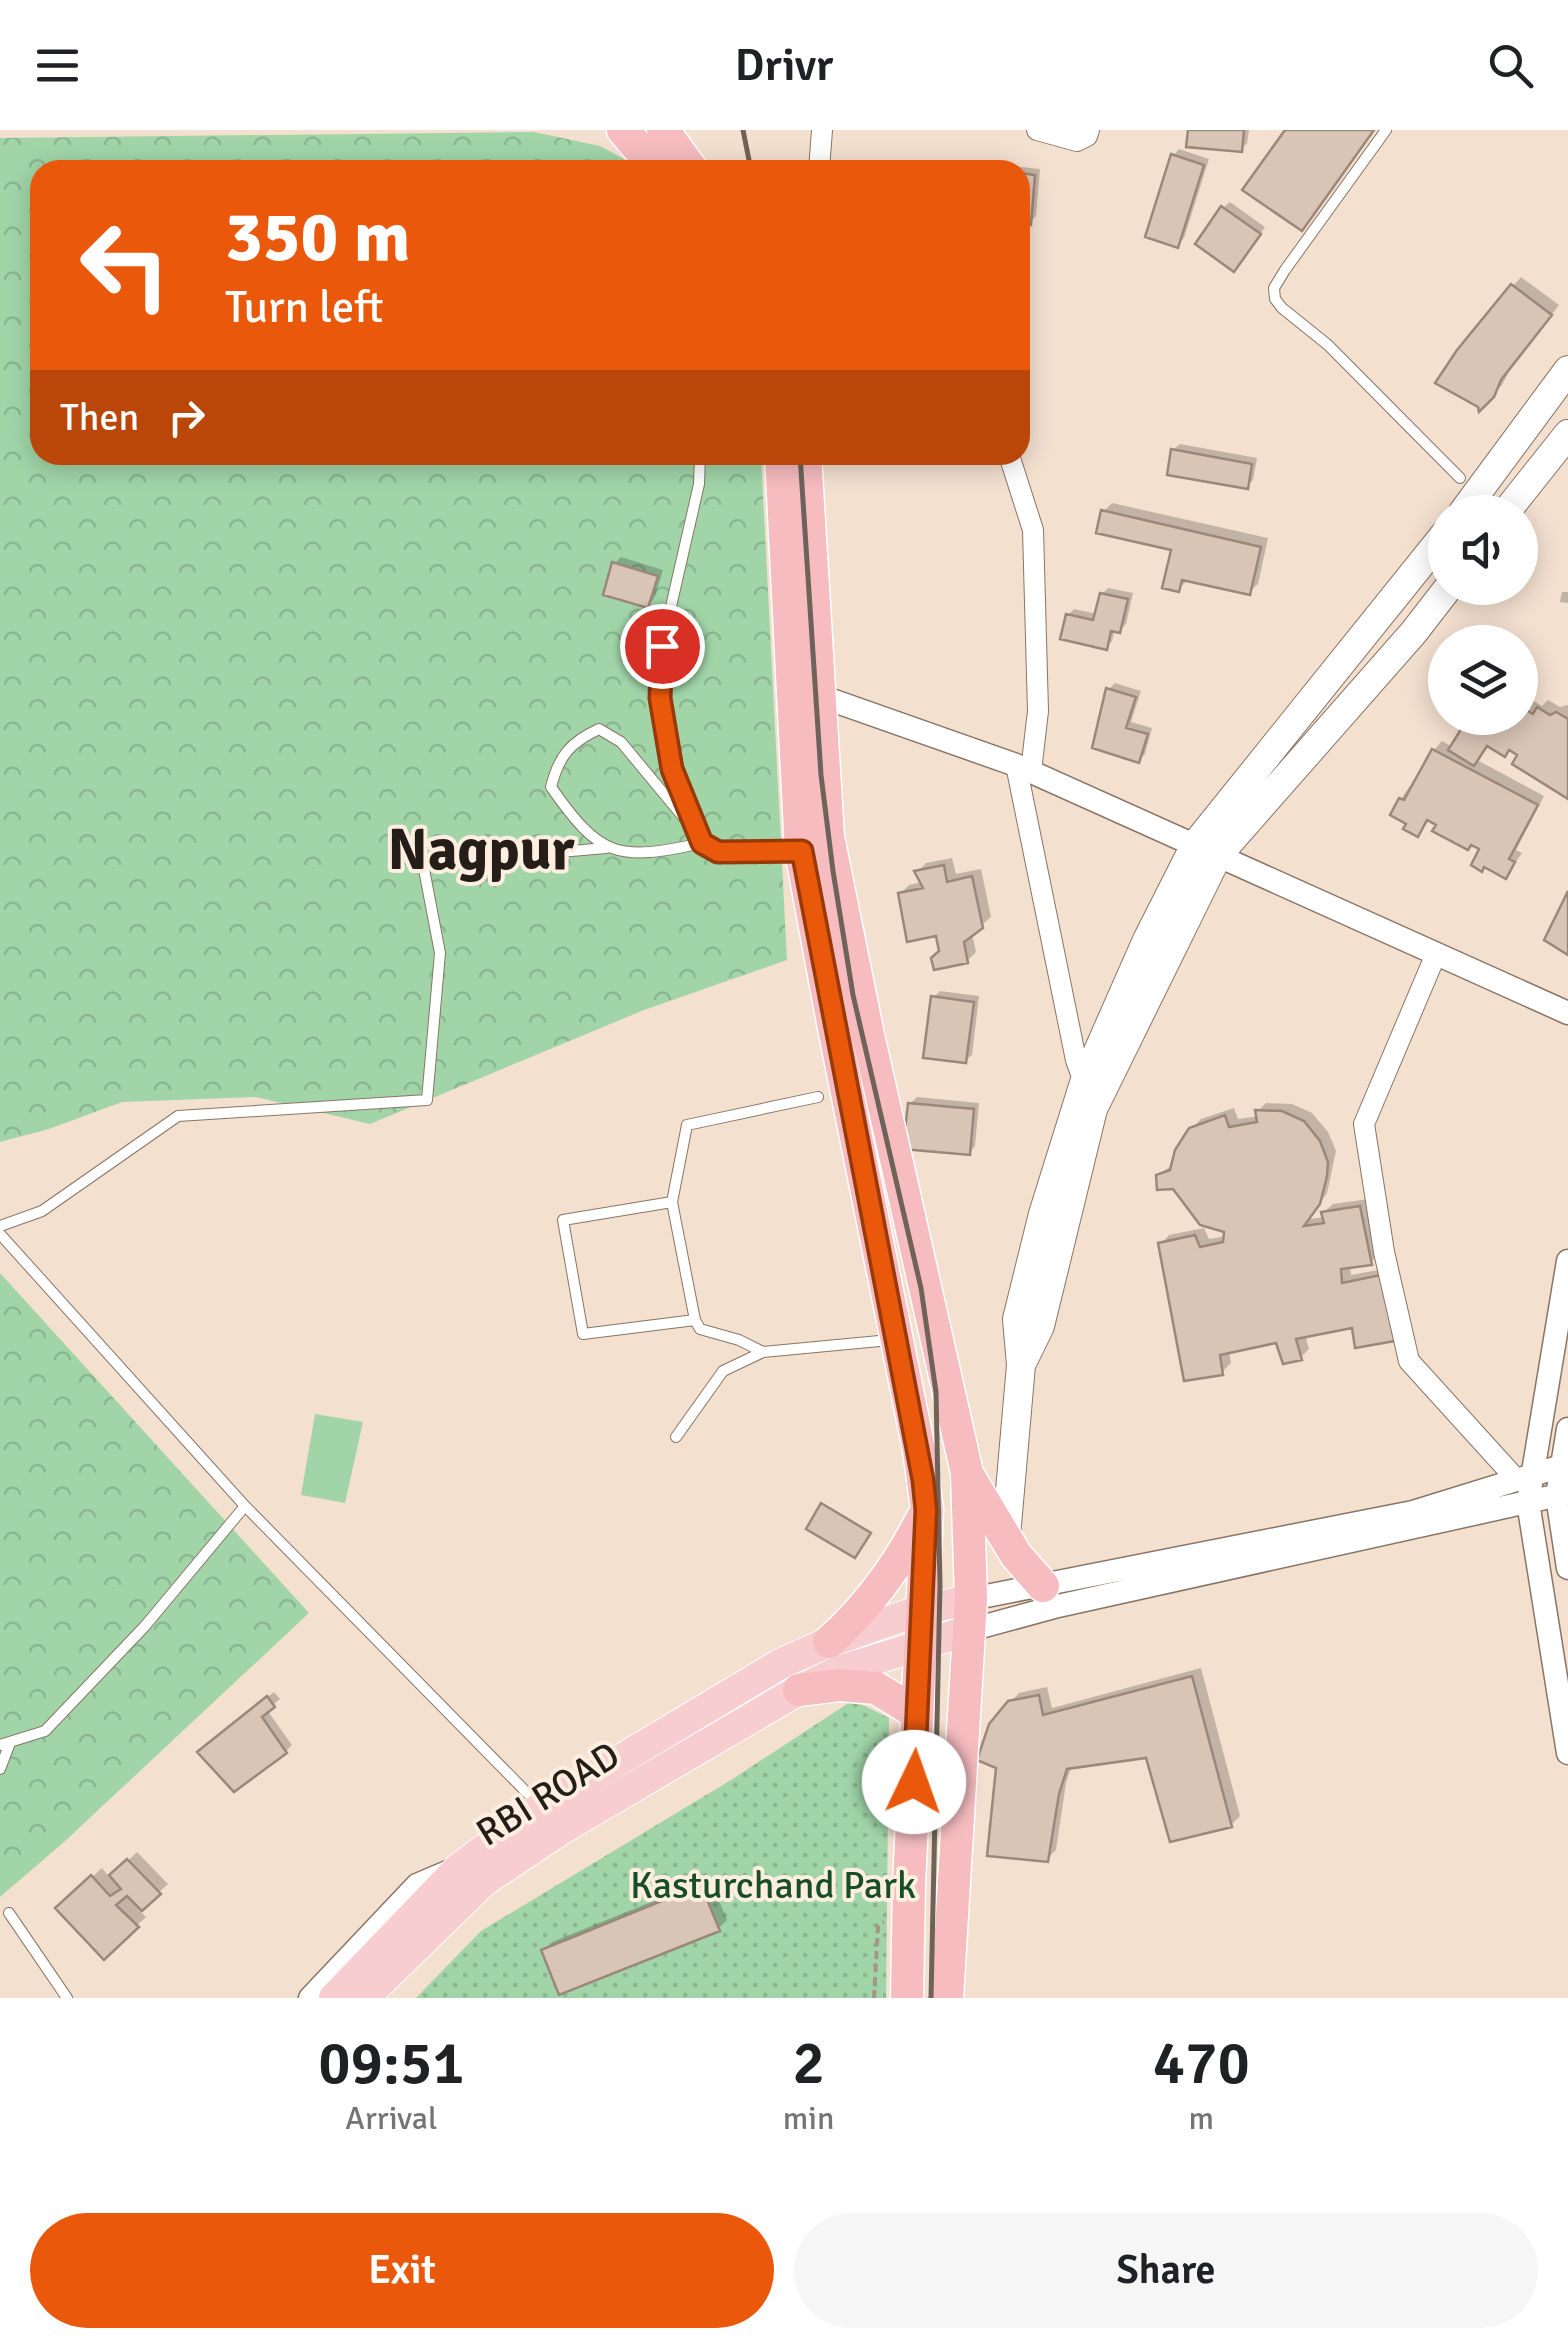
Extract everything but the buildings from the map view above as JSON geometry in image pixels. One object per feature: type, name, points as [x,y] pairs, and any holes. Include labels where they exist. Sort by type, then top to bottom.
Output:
[{"type":"highway","points":[[623,130],[648,160]]},
{"type":"highway","points":[[663,130],[685,160]]},
{"type":"highway","points":[[782,465],[816,850],[926,1510],[907,1998]]},
{"type":"highway","points":[[807,465],[820,696],[816,850],[967,1473],[971,1615],[946,1998]]},
{"type":"highway","points":[[967,1473],[1016,1555],[1043,1586]]},
{"type":"highway","points":[[829,1642],[856,1618],[878,1590],[904,1554],[926,1510]]},
{"type":"highway","points":[[799,1690],[839,1685],[876,1688],[917,1713]]},
{"type":"main road","points":[[1487,495],[1568,370]]},
{"type":"main road","points":[[1491,495],[1568,434]]},
{"type":"main road","points":[[1006,1536],[1021,1365],[1040,1326],[1088,1096],[1206,850],[1428,555]]},
{"type":"main road","points":[[1401,589],[1427,616]]},
{"type":"main road","points":[[1206,850],[1435,605]]},
{"type":"main road","points":[[334,1998],[460,1868],[551,1818],[782,1664],[829,1642],[923,1610],[971,1615]]},
{"type":"main road","name":"RBI ROAD","points":[[364,1998],[551,1818],[799,1690],[841,1670],[920,1645],[971,1615]]},
{"type":"street","points":[[820,160],[822,130]]},
{"type":"street","points":[[1036,130],[1077,141],[1087,136],[1089,130]]},
{"type":"street","points":[[1013,465],[1033,530],[1038,711],[1023,768],[1076,1060],[1088,1096]]},
{"type":"street","points":[[820,696],[1023,768],[1568,1013]]},
{"type":"street","points":[[1436,954],[1364,1124],[1384,1252],[1409,1361],[1526,1477]]},
{"type":"street","points":[[1568,1261],[1526,1477],[1568,1753]]},
{"type":"street","points":[[1568,1429],[1562,1494],[1568,1568]]},
{"type":"street","points":[[971,1615],[1043,1586],[1413,1512],[1564,1465]]},
{"type":"street","points":[[971,1615],[1058,1606],[1562,1494]]},
{"type":"street","points":[[310,1998],[417,1884],[460,1868]]},
{"type":"lane","points":[[1386,130],[1285,270],[1274,288],[1275,298],[1328,345],[1477,495]]},
{"type":"lane","points":[[700,465],[699,484],[662,646],[660,698],[672,769],[700,840]]},
{"type":"lane","points":[[606,848],[580,829],[551,787],[556,766],[576,740],[600,730],[621,742],[700,840],[718,852],[816,850]]},
{"type":"lane","points":[[0,1226],[42,1211],[178,1116],[427,1100],[440,953],[423,864],[606,848],[665,852],[700,840]]},
{"type":"lane","points":[[764,1352],[739,1340],[700,1330],[695,1320],[672,1202],[687,1125],[818,1096]]},
{"type":"lane","points":[[672,1202],[563,1220],[583,1334],[695,1320]]},
{"type":"lane","points":[[0,1234],[245,1506],[551,1818]]},
{"type":"lane","points":[[676,1438],[723,1370],[764,1352],[896,1340]]},
{"type":"lane","points":[[0,1769],[5,1744],[45,1730],[145,1626],[245,1506]]},
{"type":"lane","points":[[10,1914],[66,1998]]},
{"type":"green space","points":[[534,132],[600,146],[626,160],[30,160],[30,465],[762,465],[787,960],[644,1010],[370,1124],[256,1097],[122,1102],[0,1142],[0,138]]},
{"type":"green space","points":[[0,1273],[309,1613],[0,1897]]},
{"type":"green space","points":[[315,1414],[363,1422],[345,1503],[301,1495]]},
{"type":"green space","name":"Kasturchand Park","points":[[853,1700],[889,1718],[886,1998],[416,1998],[481,1931],[731,1780]]},
{"type":"railway","points":[[743,130],[749,160]]},
{"type":"railway","points":[[801,465],[821,775],[833,871],[853,995],[921,1288],[936,1392],[940,1585],[931,1998]]},
{"type":"district","name":"Nagpur","points":[[481,850]]},
{"type":"route","points":[[662,646],[660,698],[672,769],[702,843],[718,852],[802,851],[923,1480],[926,1510],[914,1782]]}]
